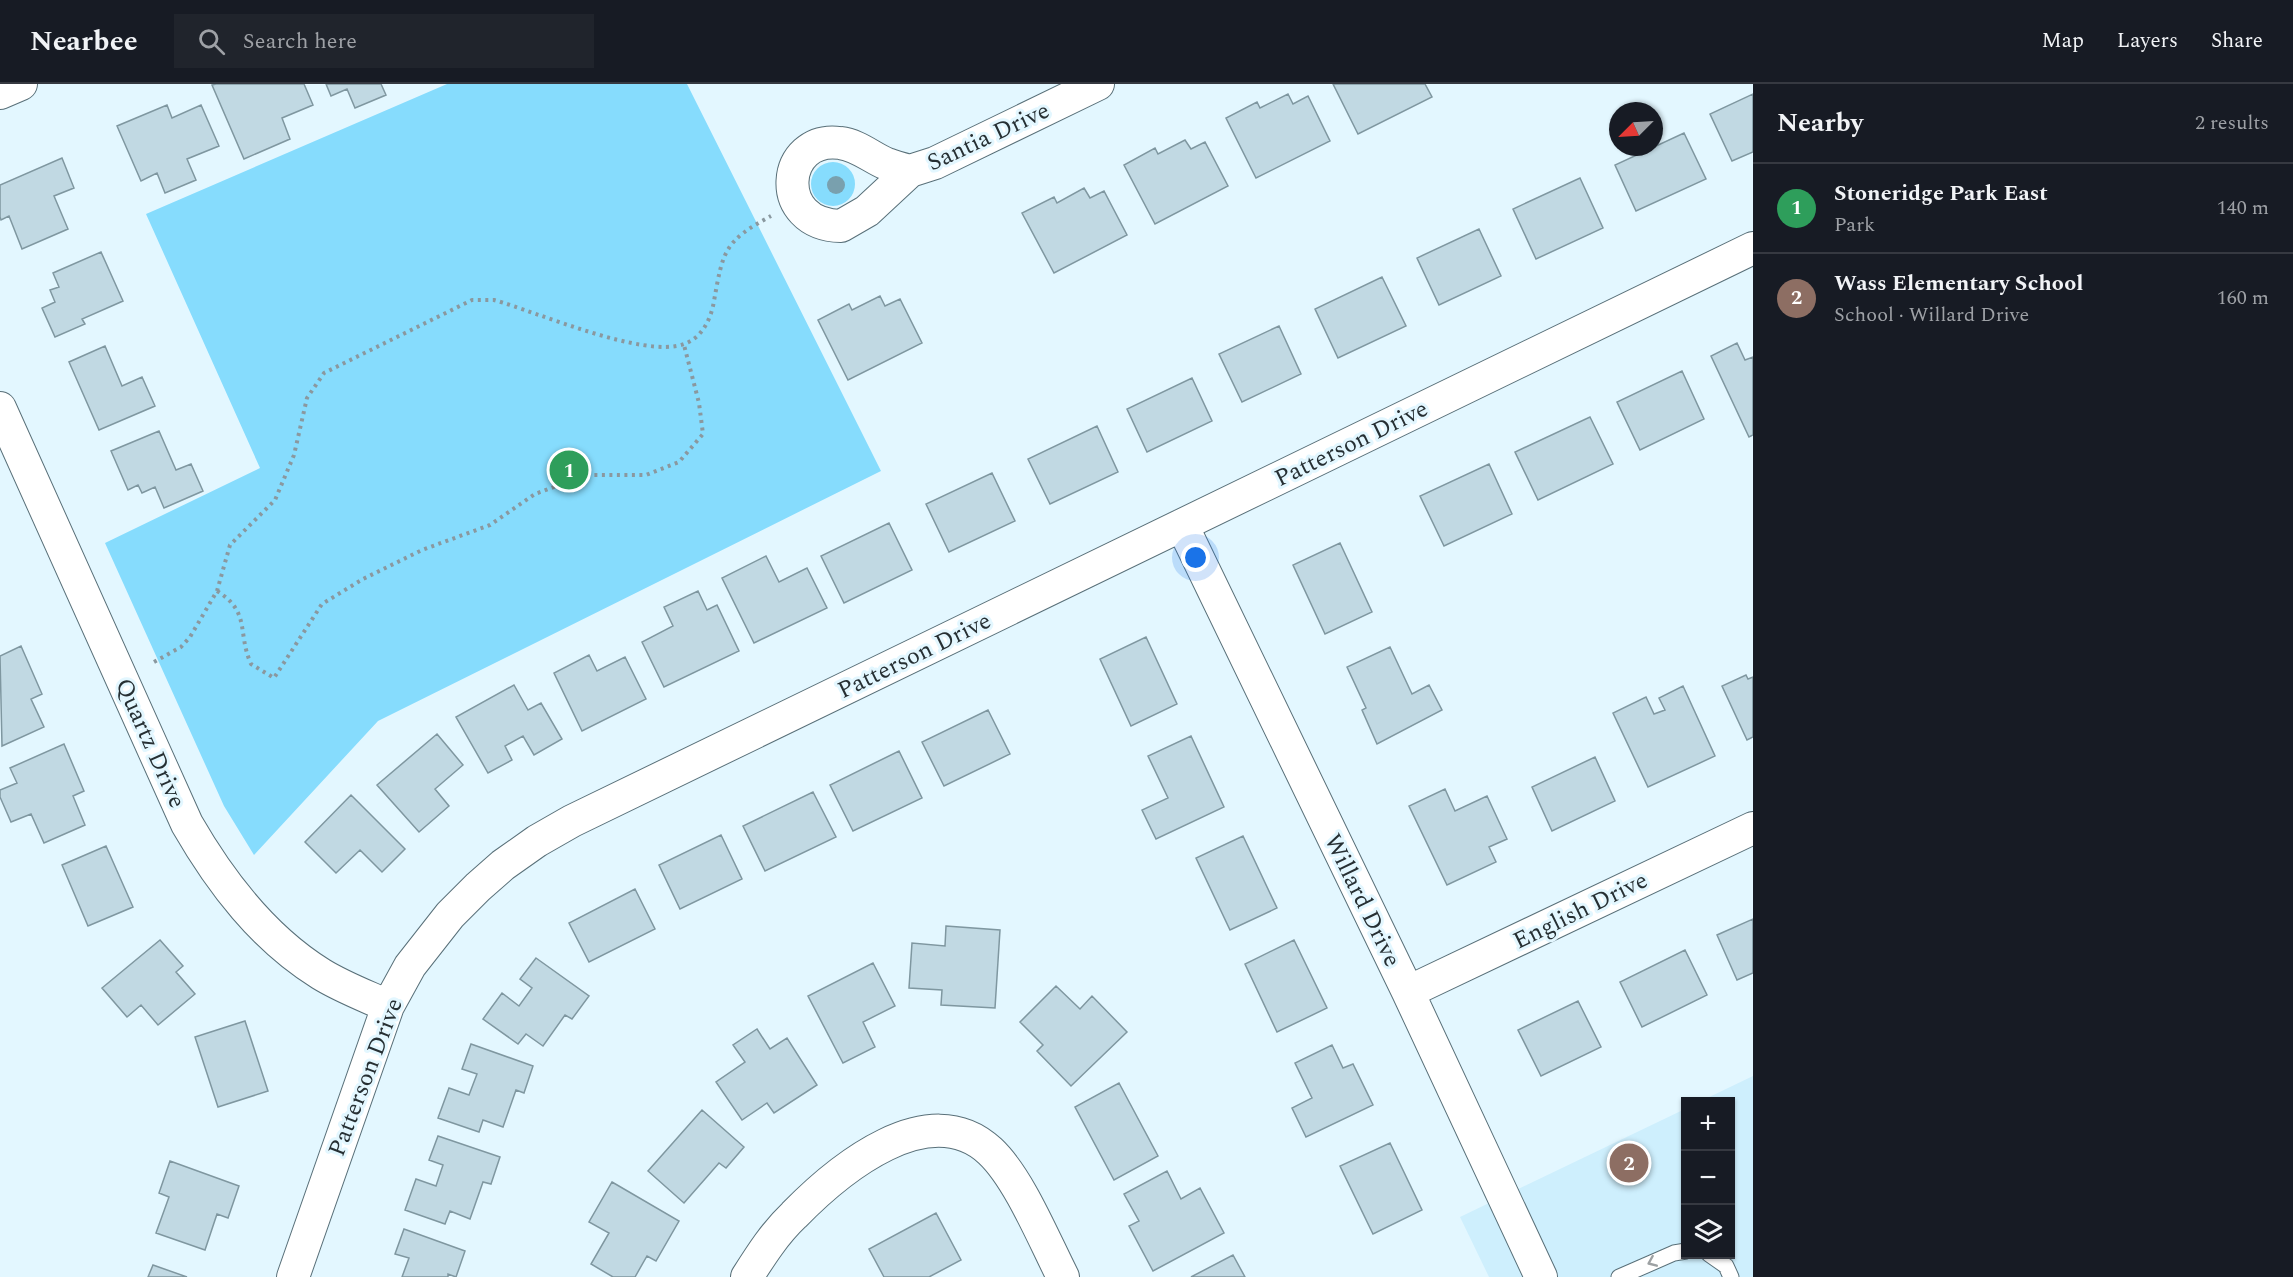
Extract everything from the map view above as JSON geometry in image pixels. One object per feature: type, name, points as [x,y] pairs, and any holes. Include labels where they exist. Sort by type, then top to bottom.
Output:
[{"type":"street","points":[[0,93],[21,84]]},
{"type":"street","name":"Santia Drive","points":[[910,171],[935,163],[1098,84]]},
{"type":"street","name":"Patterson Drive","points":[[293,1277],[388,1006],[415,959],[450,915],[503,865],[537,841],[582,816],[1753,248]]},
{"type":"street","name":"Quartz Drive","points":[[0,408],[187,824],[204,854],[239,902],[294,954],[344,987],[388,1006]]},
{"type":"street","name":"Willard Drive","points":[[1182,525],[1408,992],[1541,1277]]},
{"type":"street","name":"English Drive","points":[[1408,992],[1753,828]]},
{"type":"street","points":[[747,1277],[768,1245],[801,1208],[852,1166],[901,1137],[934,1131],[964,1134],[990,1150],[1010,1175],[1063,1277]]},
{"type":"lane","points":[[1619,1277],[1674,1252],[1681,1251]]},
{"type":"lane","points":[[1716,1259],[1726,1266],[1731,1277]]},
{"type":"path","points":[[154,662],[181,647],[190,638],[217,591],[230,545],[275,500],[294,455],[307,398],[324,373],[472,300],[502,303],[632,343],[657,346],[684,345],[700,335],[713,311],[724,253],[737,235],[779,212]]},
{"type":"path","points":[[217,591],[231,600],[238,610],[243,622],[246,653],[251,664],[274,678],[322,604],[363,579],[422,550],[490,525],[535,494],[575,479],[586,475],[646,475],[679,462],[704,434],[699,403],[684,345]]},
{"type":"shaded area","points":[[447,84],[687,84],[881,471],[378,721],[254,855],[224,806],[105,543],[260,468],[146,214]]},
{"type":"shaded area","points":[[833,162],[842,163],[849,168],[854,175],[854,193],[849,200],[842,205],[833,206],[824,205],[817,200],[812,193],[811,184],[812,175],[817,168],[824,163]]},
{"type":"shaded area","points":[[1753,1076],[1753,1277],[1489,1277],[1460,1217],[1681,1111],[1681,1259],[1735,1259],[1735,1097],[1709,1097]]},
{"type":"building","points":[[304,84],[313,105],[282,118],[290,139],[244,159],[212,85]]},
{"type":"building","points":[[326,84],[381,84],[386,95],[355,108],[347,89],[331,96]]},
{"type":"building","points":[[1333,84],[1425,84],[1432,97],[1358,134]]},
{"type":"building","points":[[1288,94],[1293,104],[1308,96],[1330,141],[1256,178],[1226,118],[1257,102],[1260,108]]},
{"type":"building","points":[[1753,94],[1753,152],[1732,161],[1710,114]]},
{"type":"building","points":[[167,105],[172,118],[201,105],[219,146],[187,159],[196,180],[165,193],[157,173],[141,181],[117,126]]},
{"type":"building","points":[[1684,133],[1706,179],[1636,211],[1615,165],[1634,156],[1663,156],[1663,143]]},
{"type":"building","points":[[1185,140],[1191,149],[1205,142],[1228,186],[1155,224],[1124,165],[1155,148],[1158,154]]},
{"type":"building","points":[[62,158],[74,188],[54,196],[68,229],[22,249],[9,216],[1,220],[0,185]]},
{"type":"building","points":[[1580,178],[1603,228],[1536,259],[1513,209]]},
{"type":"building","points":[[1084,188],[1090,198],[1104,191],[1127,235],[1054,273],[1022,213],[1054,197],[1057,203]]},
{"type":"building","points":[[1479,229],[1501,276],[1439,305],[1417,258]]},
{"type":"building","points":[[101,252],[123,301],[82,319],[85,324],[55,337],[42,308],[55,302],[50,290],[59,287],[53,273]]},
{"type":"building","points":[[1382,277],[1406,326],[1338,358],[1315,309]]},
{"type":"building","points":[[880,296],[885,306],[900,299],[922,343],[848,380],[818,320],[849,304],[852,310]]},
{"type":"building","points":[[1279,326],[1301,374],[1242,402],[1219,354]]},
{"type":"building","points":[[1737,343],[1745,360],[1753,357],[1753,435],[1749,437],[1711,356]]},
{"type":"building","points":[[105,346],[122,386],[142,377],[155,406],[99,430],[69,362]]},
{"type":"building","points":[[1682,371],[1704,419],[1640,450],[1617,402]]},
{"type":"building","points":[[1192,378],[1212,421],[1147,452],[1127,409]]},
{"type":"building","points":[[1590,417],[1613,464],[1538,500],[1515,452]]},
{"type":"building","points":[[1097,426],[1118,472],[1050,504],[1028,459]]},
{"type":"building","points":[[159,431],[176,470],[191,464],[203,491],[164,508],[155,487],[142,493],[138,485],[128,490],[111,451]]},
{"type":"building","points":[[1489,464],[1512,514],[1444,546],[1420,496]]},
{"type":"building","points":[[992,473],[1015,521],[949,552],[926,504]]},
{"type":"building","points":[[889,523],[912,570],[844,603],[821,556]]},
{"type":"building","points":[[1340,543],[1372,612],[1325,634],[1293,565]]},
{"type":"building","points":[[766,556],[779,582],[807,568],[827,608],[754,643],[722,578]]},
{"type":"building","points":[[698,591],[707,610],[717,605],[739,651],[664,687],[642,642],[673,626],[664,607]]},
{"type":"building","points":[[1146,637],[1177,704],[1131,726],[1100,659]]},
{"type":"building","points":[[21,646],[42,694],[31,699],[44,727],[2,746],[0,656]]},
{"type":"building","points":[[1390,647],[1412,694],[1429,685],[1442,710],[1377,744],[1362,710],[1366,708],[1347,667]]},
{"type":"building","points":[[589,655],[597,671],[625,657],[646,699],[582,731],[554,673]]},
{"type":"building","points":[[1746,675],[1748,679],[1753,677],[1753,737],[1747,740],[1722,686]]},
{"type":"building","points":[[514,685],[528,710],[541,703],[562,739],[534,755],[523,736],[505,746],[512,760],[488,773],[456,717]]},
{"type":"building","points":[[1683,686],[1715,756],[1648,787],[1613,713],[1646,697],[1654,714],[1665,710],[1659,698]]},
{"type":"building","points":[[988,710],[1010,754],[944,786],[922,742]]},
{"type":"building","points":[[437,734],[463,765],[435,789],[449,806],[419,832],[377,785]]},
{"type":"building","points":[[1191,736],[1224,807],[1156,839],[1142,810],[1168,798],[1148,756]]},
{"type":"building","points":[[64,744],[84,791],[73,796],[85,825],[44,843],[31,814],[11,822],[0,797],[0,790],[17,783],[10,768]]},
{"type":"building","points":[[899,751],[922,798],[853,831],[830,785]]},
{"type":"building","points":[[1595,757],[1615,801],[1552,831],[1532,787]]},
{"type":"building","points":[[1445,789],[1455,811],[1487,796],[1507,839],[1489,847],[1496,862],[1447,885],[1409,806]]},
{"type":"building","points":[[813,792],[836,837],[765,871],[743,826]]},
{"type":"building","points":[[351,795],[405,849],[382,872],[360,850],[336,873],[305,842]]},
{"type":"building","points":[[721,835],[742,879],[680,909],[659,865]]},
{"type":"building","points":[[1243,836],[1277,908],[1230,930],[1196,858]]},
{"type":"building","points":[[106,846],[133,907],[88,926],[62,865]]},
{"type":"building","points":[[635,889],[655,929],[589,962],[569,923]]},
{"type":"building","points":[[1753,919],[1753,973],[1737,980],[1717,935]]},
{"type":"building","points":[[946,926],[1000,930],[995,1008],[941,1005],[942,990],[909,988],[912,943],[945,946]]},
{"type":"building","points":[[160,940],[183,966],[176,972],[195,994],[158,1025],[141,1005],[127,1017],[102,988]]},
{"type":"building","points":[[1294,940],[1327,1008],[1277,1032],[1245,964]]},
{"type":"building","points":[[1685,950],[1707,995],[1642,1027],[1620,982]]},
{"type":"building","points":[[536,958],[589,996],[572,1019],[565,1015],[543,1046],[526,1034],[518,1044],[483,1019],[502,993],[519,1006],[532,988],[520,979]]},
{"type":"building","points":[[873,963],[895,1006],[863,1022],[875,1047],[843,1063],[808,996]]},
{"type":"building","points":[[1056,986],[1080,1009],[1092,996],[1127,1032],[1071,1086],[1037,1051],[1043,1045],[1020,1022]]},
{"type":"building","points":[[1578,1001],[1601,1047],[1541,1076],[1518,1030]]},
{"type":"building","points":[[245,1021],[268,1091],[218,1107],[195,1037]]},
{"type":"building","points":[[757,1029],[770,1049],[787,1038],[817,1085],[774,1113],[767,1103],[742,1120],[716,1082],[745,1062],[733,1045]]},
{"type":"building","points":[[471,1044],[533,1066],[524,1093],[516,1090],[503,1127],[483,1120],[479,1132],[438,1118],[449,1088],[469,1095],[477,1074],[462,1069]]},
{"type":"building","points":[[1332,1045],[1343,1068],[1353,1064],[1373,1105],[1306,1137],[1292,1108],[1312,1098],[1295,1063]]},
{"type":"building","points":[[1119,1083],[1158,1156],[1114,1180],[1075,1107]]},
{"type":"building","points":[[702,1110],[744,1147],[726,1168],[719,1163],[684,1203],[648,1171]]},
{"type":"building","points":[[438,1136],[500,1157],[491,1184],[483,1182],[470,1219],[450,1211],[445,1224],[405,1210],[416,1179],[436,1186],[443,1165],[429,1160]]},
{"type":"building","points":[[1390,1143],[1422,1210],[1373,1234],[1340,1166]]},
{"type":"building","points":[[170,1161],[239,1186],[228,1218],[217,1214],[205,1250],[156,1233],[169,1197],[159,1193]]},
{"type":"building","points":[[1167,1171],[1181,1199],[1200,1188],[1224,1233],[1153,1271],[1129,1226],[1139,1221],[1124,1194]]},
{"type":"building","points":[[612,1182],[679,1221],[656,1261],[647,1256],[635,1277],[613,1277],[591,1264],[609,1233],[589,1222]]},
{"type":"building","points":[[936,1213],[961,1260],[929,1277],[884,1277],[869,1249]]},
{"type":"building","points":[[404,1229],[465,1251],[456,1277],[448,1274],[448,1277],[402,1277],[409,1258],[395,1254]]},
{"type":"building","points":[[1233,1255],[1245,1277],[1191,1277]]},
{"type":"building","points":[[153,1265],[187,1277],[148,1277]]},
{"type":"place","name":"Stoneridge Park East","points":[[569,470]]},
{"type":"place","name":"Wass Elementary School","points":[[1629,1163]]}]
